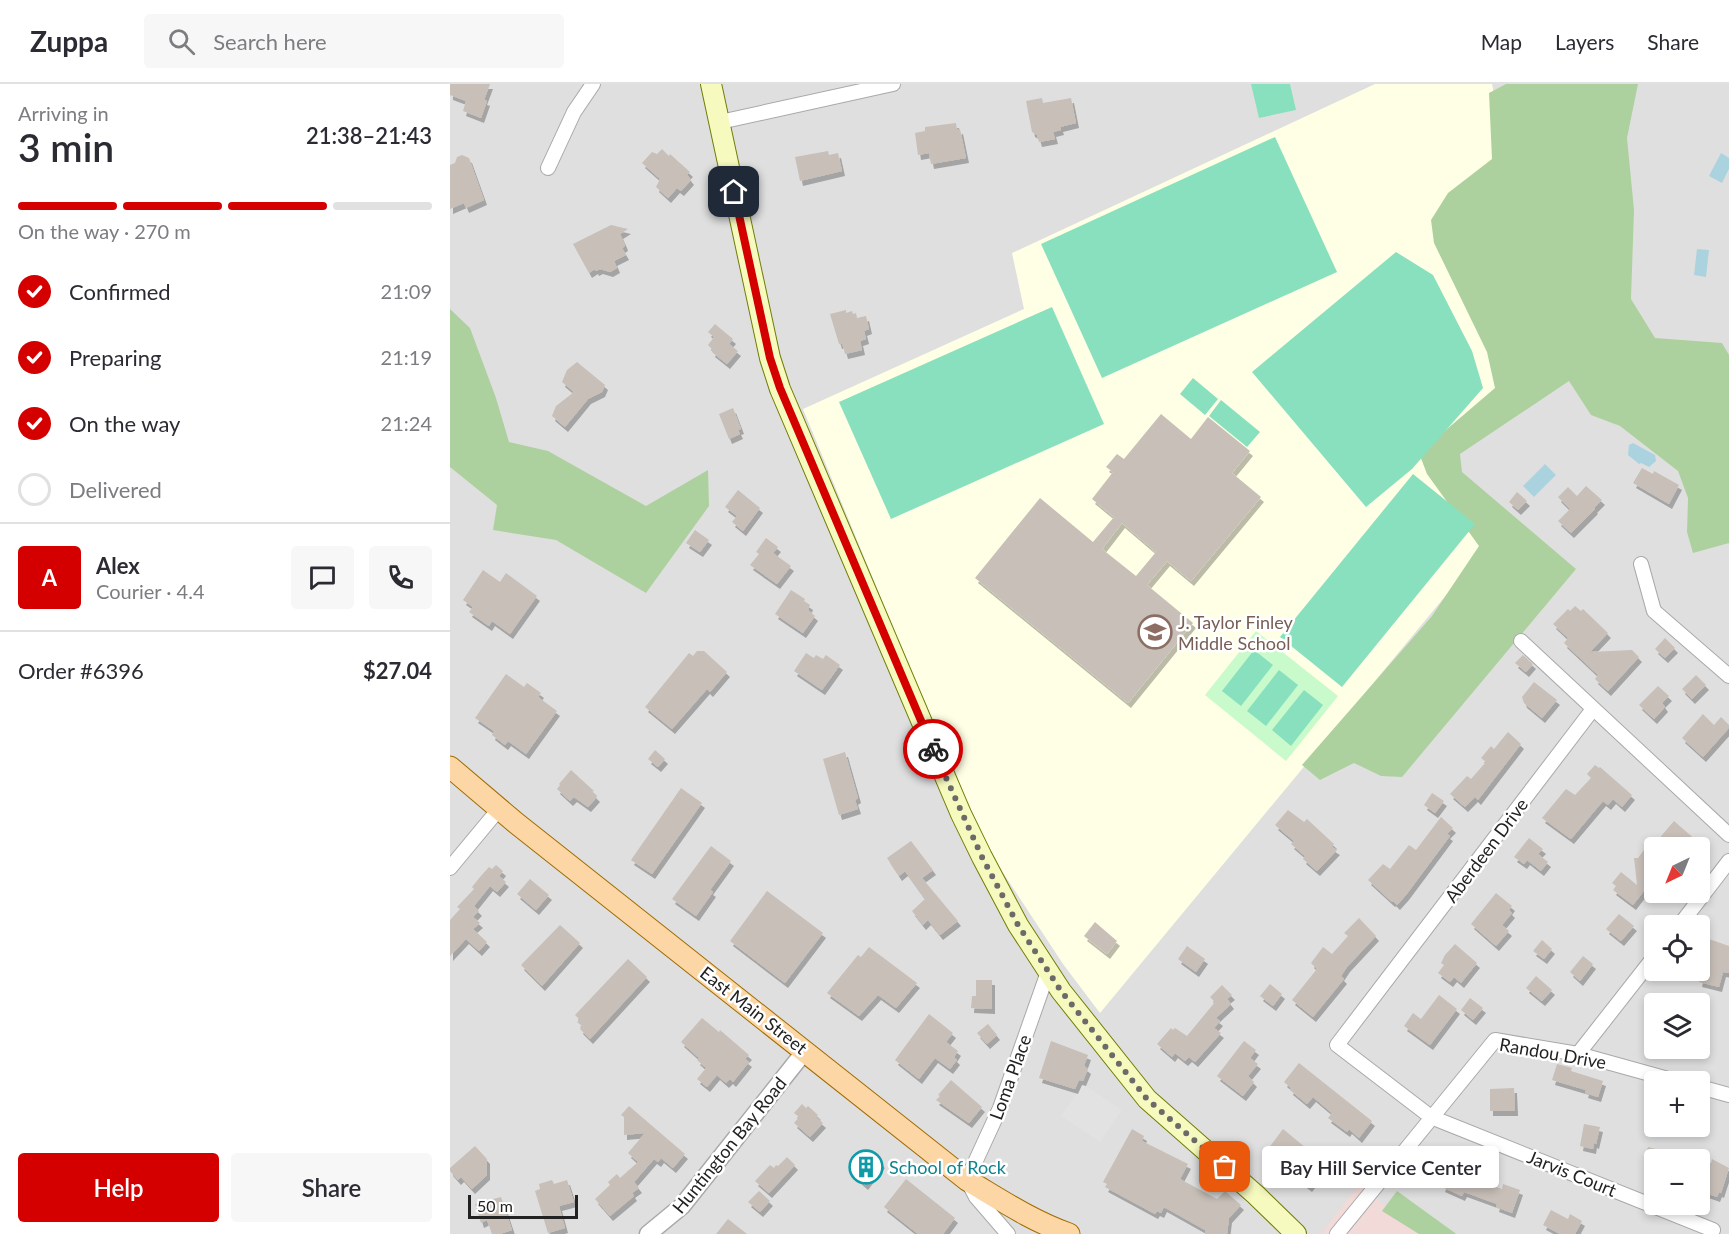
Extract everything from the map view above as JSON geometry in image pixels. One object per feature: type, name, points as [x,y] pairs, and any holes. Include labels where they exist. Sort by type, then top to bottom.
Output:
[{"type":"main road","points":[[711,84],[770,358],[792,420],[961,814],[1004,900],[1048,972],[1147,1099],[1256,1195],[1296,1234]]},
{"type":"main road","name":"East Main Street","points":[[450,767],[499,809],[967,1180],[1022,1214],[1045,1226],[1069,1234]]},
{"type":"street","points":[[548,168],[574,112],[592,84]]},
{"type":"street","points":[[720,122],[893,84]]},
{"type":"street","points":[[1641,564],[1654,611],[1729,676]]},
{"type":"street","points":[[1521,641],[1729,835]]},
{"type":"street","name":"Aberdeen Drive","points":[[1431,1117],[1337,1045],[1593,708]]},
{"type":"street","points":[[450,868],[499,809]]},
{"type":"street","points":[[1687,915],[1729,861]]},
{"type":"street","points":[[1578,1054],[1644,970]]},
{"type":"street","name":"Loma Place","points":[[967,1180],[1000,1108],[1048,972]]},
{"type":"street","name":"Randou Drive","points":[[1337,1234],[1495,1040],[1578,1054],[1644,1072]]},
{"type":"street","name":"Huntington Bay Road","points":[[648,1234],[682,1206],[805,1051]]},
{"type":"street","points":[[1710,1090],[1729,1095]]},
{"type":"street","name":"Jarvis Court","points":[[1431,1117],[1713,1230]]},
{"type":"street","points":[[967,1180],[976,1197],[1008,1234]]},
{"type":"shaded area","points":[[450,84],[1729,84],[1729,1234],[450,1234]]},
{"type":"shaded area","name":"J. Taylor Finley Middle School","points":[[1375,84],[1492,84],[1550,375],[1433,458],[1510,518],[1100,1013],[1063,964],[994,859],[942,746],[803,409],[1024,309],[1012,253]]},
{"type":"shaded area","points":[[1083,1084],[1122,1110],[1100,1142],[1061,1116]]},
{"type":"shaded area","points":[[1359,1185],[1422,1234],[1321,1234]]},
{"type":"green space","points":[[1251,84],[1290,84],[1296,110],[1259,118]]},
{"type":"green space","points":[[1506,84],[1638,84],[1627,138],[1634,210],[1631,299],[1655,338],[1722,343],[1729,355],[1729,543],[1693,553],[1687,532],[1688,498],[1678,471],[1620,426],[1591,415],[1569,381],[1460,454],[1462,472],[1576,569],[1402,777],[1381,776],[1354,763],[1320,780],[1302,765],[1432,616],[1479,546],[1427,474],[1419,453],[1495,388],[1487,352],[1434,243],[1431,220],[1448,193],[1492,159],[1489,93]]},
{"type":"green space","points":[[1275,137],[1337,272],[1102,378],[1041,244]]},
{"type":"green space","points":[[1396,252],[1433,275],[1472,351],[1483,388],[1412,469],[1366,507],[1252,372]]},
{"type":"green space","points":[[1052,307],[1104,424],[891,519],[839,402]]},
{"type":"green space","points":[[450,309],[470,328],[496,398],[509,442],[548,451],[646,506],[708,470],[709,506],[646,593],[556,540],[493,530],[497,505],[450,467]]},
{"type":"green space","points":[[1193,378],[1218,399],[1205,415],[1180,394]]},
{"type":"green space","points":[[1221,400],[1260,432],[1247,447],[1209,416]]},
{"type":"green space","points":[[1413,474],[1475,524],[1342,687],[1280,637]]},
{"type":"green space","points":[[1256,631],[1338,696],[1286,761],[1205,695]]},
{"type":"green space","points":[[1254,650],[1273,665],[1241,706],[1222,691]]},
{"type":"green space","points":[[1279,670],[1298,685],[1266,726],[1247,711]]},
{"type":"green space","points":[[1304,690],[1323,705],[1291,746],[1272,730]]},
{"type":"green space","points":[[1397,1191],[1456,1234],[1419,1234],[1382,1211]]},
{"type":"water","points":[[1721,153],[1729,158],[1729,169],[1722,183],[1709,176]]},
{"type":"water","points":[[1697,249],[1709,250],[1706,277],[1694,275]]},
{"type":"water","points":[[1633,443],[1655,455],[1656,461],[1649,467],[1639,464],[1628,455],[1629,445]]},
{"type":"water","points":[[1545,464],[1556,475],[1534,497],[1523,486]]},
{"type":"building","points":[[450,84],[490,84],[481,118],[463,111],[466,101],[450,95]]},
{"type":"building","points":[[1042,98],[1043,103],[1071,98],[1076,123],[1060,127],[1061,130],[1053,132],[1055,139],[1039,142],[1037,135],[1032,132],[1026,101]]},
{"type":"building","points":[[956,123],[957,130],[960,129],[966,158],[931,164],[929,153],[918,155],[915,133],[925,131],[925,127]]},
{"type":"building","points":[[662,149],[690,172],[687,175],[691,180],[681,191],[677,188],[668,198],[656,187],[660,179],[642,163],[652,152],[657,154]]},
{"type":"building","points":[[828,151],[829,155],[838,153],[842,171],[800,181],[795,157]]},
{"type":"building","points":[[462,155],[469,158],[484,200],[466,208],[464,203],[450,209],[450,165]]},
{"type":"building","points":[[611,225],[628,229],[620,234],[625,246],[622,248],[626,255],[614,261],[617,268],[610,272],[595,269],[589,273],[573,244]]},
{"type":"building","points":[[846,310],[846,313],[852,311],[853,314],[856,313],[857,318],[866,316],[869,329],[864,331],[866,339],[860,341],[862,350],[845,354],[842,343],[839,344],[830,314]]},
{"type":"building","points":[[715,324],[733,339],[729,344],[738,351],[727,364],[712,352],[713,350],[708,345],[714,337],[708,332]]},
{"type":"building","points":[[577,362],[605,385],[602,392],[588,399],[565,427],[552,416],[556,406],[574,392],[562,382],[567,370]]},
{"type":"building","points":[[733,408],[741,429],[738,430],[740,434],[729,439],[719,414]]},
{"type":"building","points":[[1161,414],[1191,439],[1208,417],[1250,451],[1232,473],[1261,497],[1191,581],[1167,561],[1147,585],[1193,623],[1128,703],[975,578],[1040,498],[1093,542],[1114,517],[1092,499],[1113,472],[1106,467],[1117,454],[1124,459]],"holes":[[[1122,523],[1156,552],[1136,576],[1102,549]]]},
{"type":"building","points":[[1642,468],[1653,474],[1654,471],[1679,485],[1669,504],[1633,483]]},
{"type":"building","points":[[1586,486],[1602,500],[1571,533],[1558,521],[1570,509],[1558,497],[1568,487],[1577,496]]},
{"type":"building","points":[[738,490],[760,508],[743,531],[732,522],[737,516],[725,507]]},
{"type":"building","points":[[1517,492],[1527,501],[1518,510],[1509,502]]},
{"type":"building","points":[[695,530],[709,540],[700,552],[686,543]]},
{"type":"building","points":[[766,538],[778,547],[773,553],[791,566],[777,584],[750,565],[759,554],[756,552]]},
{"type":"building","points":[[483,570],[500,582],[506,573],[537,596],[510,634],[492,621],[489,626],[469,612],[473,607],[463,600]]},
{"type":"building","points":[[791,590],[805,599],[804,601],[810,605],[808,610],[815,616],[803,633],[775,614]]},
{"type":"building","points":[[1575,606],[1581,611],[1583,609],[1608,633],[1590,652],[1632,650],[1639,657],[1608,691],[1595,679],[1598,675],[1564,643],[1568,638],[1553,624],[1568,609],[1570,611]]},
{"type":"building","points":[[1665,638],[1675,648],[1665,658],[1655,649]]},
{"type":"building","points":[[697,651],[704,651],[727,672],[710,692],[707,689],[672,729],[645,707],[689,653],[693,656]]},
{"type":"building","points":[[806,653],[814,658],[816,655],[823,659],[826,655],[840,665],[822,690],[794,671]]},
{"type":"building","points":[[1523,655],[1533,664],[1526,672],[1515,663]]},
{"type":"building","points":[[506,674],[524,687],[527,683],[541,693],[538,697],[557,711],[526,754],[508,741],[505,745],[492,735],[494,731],[475,718]]},
{"type":"building","points":[[1696,675],[1706,685],[1692,699],[1682,689]]},
{"type":"building","points":[[1534,682],[1557,700],[1542,718],[1524,703],[1522,697]]},
{"type":"building","points":[[1658,686],[1669,696],[1662,703],[1665,707],[1654,719],[1639,705]]},
{"type":"building","points":[[1703,714],[1714,725],[1721,717],[1729,728],[1703,757],[1682,738]]},
{"type":"building","points":[[1508,732],[1521,744],[1478,800],[1475,797],[1465,807],[1450,794],[1467,776],[1471,779],[1486,762],[1481,758],[1491,746],[1494,749]]},
{"type":"building","points":[[655,750],[665,759],[658,767],[648,759]]},
{"type":"building","points":[[845,752],[858,798],[855,800],[858,809],[839,815],[823,759]]},
{"type":"building","points":[[1595,765],[1632,795],[1622,807],[1613,799],[1608,805],[1603,801],[1571,839],[1542,818],[1566,789],[1575,795],[1591,778],[1587,774]]},
{"type":"building","points":[[571,770],[594,791],[592,792],[597,797],[588,807],[574,797],[570,801],[557,789]]},
{"type":"building","points":[[681,788],[702,803],[652,874],[631,860]]},
{"type":"building","points":[[1432,793],[1444,801],[1435,813],[1424,805]]},
{"type":"building","points":[[1288,810],[1304,822],[1307,819],[1334,844],[1332,847],[1337,850],[1317,871],[1291,844],[1294,841],[1275,825]]},
{"type":"building","points":[[1441,817],[1453,828],[1447,834],[1450,836],[1397,905],[1368,880],[1383,864],[1390,869],[1409,845],[1416,850]]},
{"type":"building","points":[[1674,821],[1692,837],[1660,837]]},
{"type":"building","points":[[1529,838],[1543,849],[1538,854],[1548,862],[1541,871],[1527,860],[1524,864],[1514,857]]},
{"type":"building","points":[[911,841],[933,870],[922,878],[958,921],[940,935],[928,920],[923,925],[912,911],[925,899],[905,871],[899,876],[887,858]]},
{"type":"building","points":[[711,846],[731,861],[710,890],[713,892],[696,916],[672,899]]},
{"type":"building","points":[[1644,850],[1644,891],[1633,905],[1613,890],[1616,886],[1612,883],[1621,872],[1637,885],[1634,858],[1638,858]]},
{"type":"building","points":[[496,865],[503,871],[499,876],[506,882],[497,892],[490,886],[474,906],[479,911],[473,917],[480,923],[473,929],[487,942],[479,951],[466,939],[450,956],[450,920],[460,909],[457,907],[474,889],[472,887],[480,877],[489,867],[492,869]]},
{"type":"building","points":[[530,879],[549,895],[536,910],[517,894]]},
{"type":"building","points":[[767,891],[823,933],[785,983],[730,941]]},
{"type":"building","points":[[1496,893],[1512,906],[1509,910],[1512,913],[1502,925],[1509,931],[1496,946],[1471,924]]},
{"type":"building","points":[[1619,914],[1634,926],[1621,941],[1606,929]]},
{"type":"building","points":[[1359,918],[1376,936],[1347,967],[1341,976],[1344,979],[1313,1017],[1292,1000],[1317,969],[1311,963],[1323,947],[1332,954],[1348,936],[1344,933]]},
{"type":"building","points":[[1095,922],[1117,941],[1107,954],[1084,936]]},
{"type":"building","points":[[560,925],[580,943],[542,986],[521,965]]},
{"type":"building","points":[[1710,939],[1729,946],[1729,973],[1723,972],[1719,987],[1699,982],[1710,981]]},
{"type":"building","points":[[1542,940],[1552,949],[1544,959],[1533,951]]},
{"type":"building","points":[[1455,944],[1477,963],[1461,983],[1454,977],[1450,982],[1438,973],[1444,965],[1441,963],[1445,955]]},
{"type":"building","points":[[1187,946],[1205,959],[1196,972],[1178,959]]},
{"type":"building","points":[[869,947],[917,983],[896,1008],[878,995],[859,1016],[827,993],[858,955],[861,957]]},
{"type":"building","points":[[1583,956],[1593,964],[1580,981],[1570,972]]},
{"type":"building","points":[[628,959],[647,977],[590,1039],[580,1029],[582,1026],[577,1022],[580,1020],[575,1015]]},
{"type":"building","points":[[1536,976],[1552,990],[1542,1001],[1526,988]]},
{"type":"building","points":[[976,980],[992,980],[992,1009],[971,1008],[972,996],[976,996]]},
{"type":"building","points":[[1270,984],[1282,994],[1273,1006],[1260,996]]},
{"type":"building","points":[[1222,985],[1232,995],[1227,999],[1231,1004],[1216,1018],[1220,1021],[1214,1028],[1221,1033],[1195,1062],[1189,1057],[1185,1061],[1175,1053],[1172,1057],[1157,1044],[1171,1028],[1187,1036],[1215,1002],[1210,997]]},
{"type":"building","points":[[1439,995],[1457,1009],[1430,1045],[1404,1026],[1413,1013],[1421,1019]]},
{"type":"building","points":[[1470,998],[1483,1008],[1473,1020],[1461,1010]]},
{"type":"building","points":[[929,1014],[953,1033],[946,1042],[958,1051],[954,1057],[957,1060],[950,1069],[935,1058],[919,1079],[895,1060]]},
{"type":"building","points":[[702,1018],[749,1055],[745,1059],[749,1062],[733,1082],[730,1079],[726,1083],[717,1075],[707,1087],[697,1079],[706,1068],[697,1060],[699,1058],[681,1042]]},
{"type":"building","points":[[988,1024],[997,1035],[987,1044],[977,1033]]},
{"type":"building","points":[[1051,1041],[1088,1055],[1084,1066],[1088,1069],[1083,1081],[1079,1080],[1075,1089],[1039,1078]]},
{"type":"building","points":[[1244,1041],[1256,1050],[1250,1058],[1258,1064],[1248,1076],[1254,1082],[1243,1096],[1217,1076]]},
{"type":"building","points":[[1299,1063],[1372,1121],[1359,1138],[1349,1129],[1347,1132],[1328,1118],[1332,1113],[1313,1097],[1307,1104],[1290,1090],[1291,1088],[1284,1082]]},
{"type":"building","points":[[1557,1064],[1603,1081],[1598,1097],[1585,1093],[1586,1090],[1552,1080]]},
{"type":"building","points":[[951,1080],[982,1107],[969,1123],[936,1100]]},
{"type":"building","points":[[1514,1088],[1515,1111],[1490,1111],[1490,1089]]},
{"type":"building","points":[[802,1104],[818,1115],[816,1117],[823,1123],[810,1137],[794,1123],[799,1117],[794,1113]]},
{"type":"building","points":[[629,1106],[685,1154],[673,1168],[661,1158],[658,1162],[654,1159],[634,1182],[639,1188],[632,1193],[634,1196],[610,1216],[595,1199],[610,1185],[608,1182],[617,1174],[620,1178],[638,1162],[628,1153],[645,1133],[624,1135],[624,1117],[621,1115]]},
{"type":"building","points":[[1584,1124],[1600,1127],[1593,1149],[1580,1146]]},
{"type":"building","points":[[1132,1129],[1144,1136],[1142,1141],[1188,1164],[1180,1179],[1217,1199],[1225,1191],[1241,1205],[1229,1218],[1227,1234],[1205,1234],[1205,1230],[1164,1207],[1161,1213],[1157,1211],[1155,1214],[1105,1187],[1107,1184],[1103,1182]]},
{"type":"building","points":[[1283,1129],[1317,1157],[1316,1159],[1325,1167],[1309,1187],[1265,1153]]},
{"type":"building","points":[[475,1146],[487,1159],[487,1175],[472,1189],[461,1177],[458,1180],[450,1168]]},
{"type":"building","name":"School of Rock","points":[[867,1151],[882,1163],[865,1185],[850,1172]]},
{"type":"building","points":[[787,1157],[795,1165],[769,1193],[755,1181],[770,1165],[774,1168]]},
{"type":"building","points":[[1712,1159],[1729,1168],[1721,1193],[1719,1192],[1717,1197],[1710,1195]]},
{"type":"building","points":[[1456,1161],[1474,1168],[1470,1177],[1502,1189],[1503,1184],[1520,1190],[1512,1213],[1496,1207],[1497,1204],[1464,1192],[1462,1196],[1442,1187],[1448,1172],[1451,1174]]},
{"type":"building","points":[[906,1179],[955,1218],[943,1234],[918,1234],[884,1207]]},
{"type":"building","points":[[552,1180],[554,1184],[567,1180],[574,1202],[559,1206],[565,1228],[548,1233],[535,1191],[540,1189],[539,1184]]},
{"type":"building","points":[[759,1191],[770,1201],[760,1212],[748,1202]]},
{"type":"building","points":[[501,1197],[512,1230],[492,1234],[487,1220],[481,1223],[475,1204]]},
{"type":"building","points":[[1551,1210],[1568,1219],[1570,1214],[1582,1221],[1575,1234],[1560,1234],[1543,1225]]},
{"type":"building","points":[[728,1219],[747,1234],[716,1234]]},
{"type":"way so far","points":[[933,749],[982,857],[1018,925],[1061,991],[1147,1099],[1225,1167]]},
{"type":"place","name":"J. Taylor Finley Middle School","points":[[1155,632]]},
{"type":"place","name":"School of Rock","points":[[866,1167]]},
{"type":"place","name":"Bay Hill Service Center","points":[[1225,1167]]},
{"type":"route","points":[[734,192],[770,358],[780,388],[933,749]]}]
